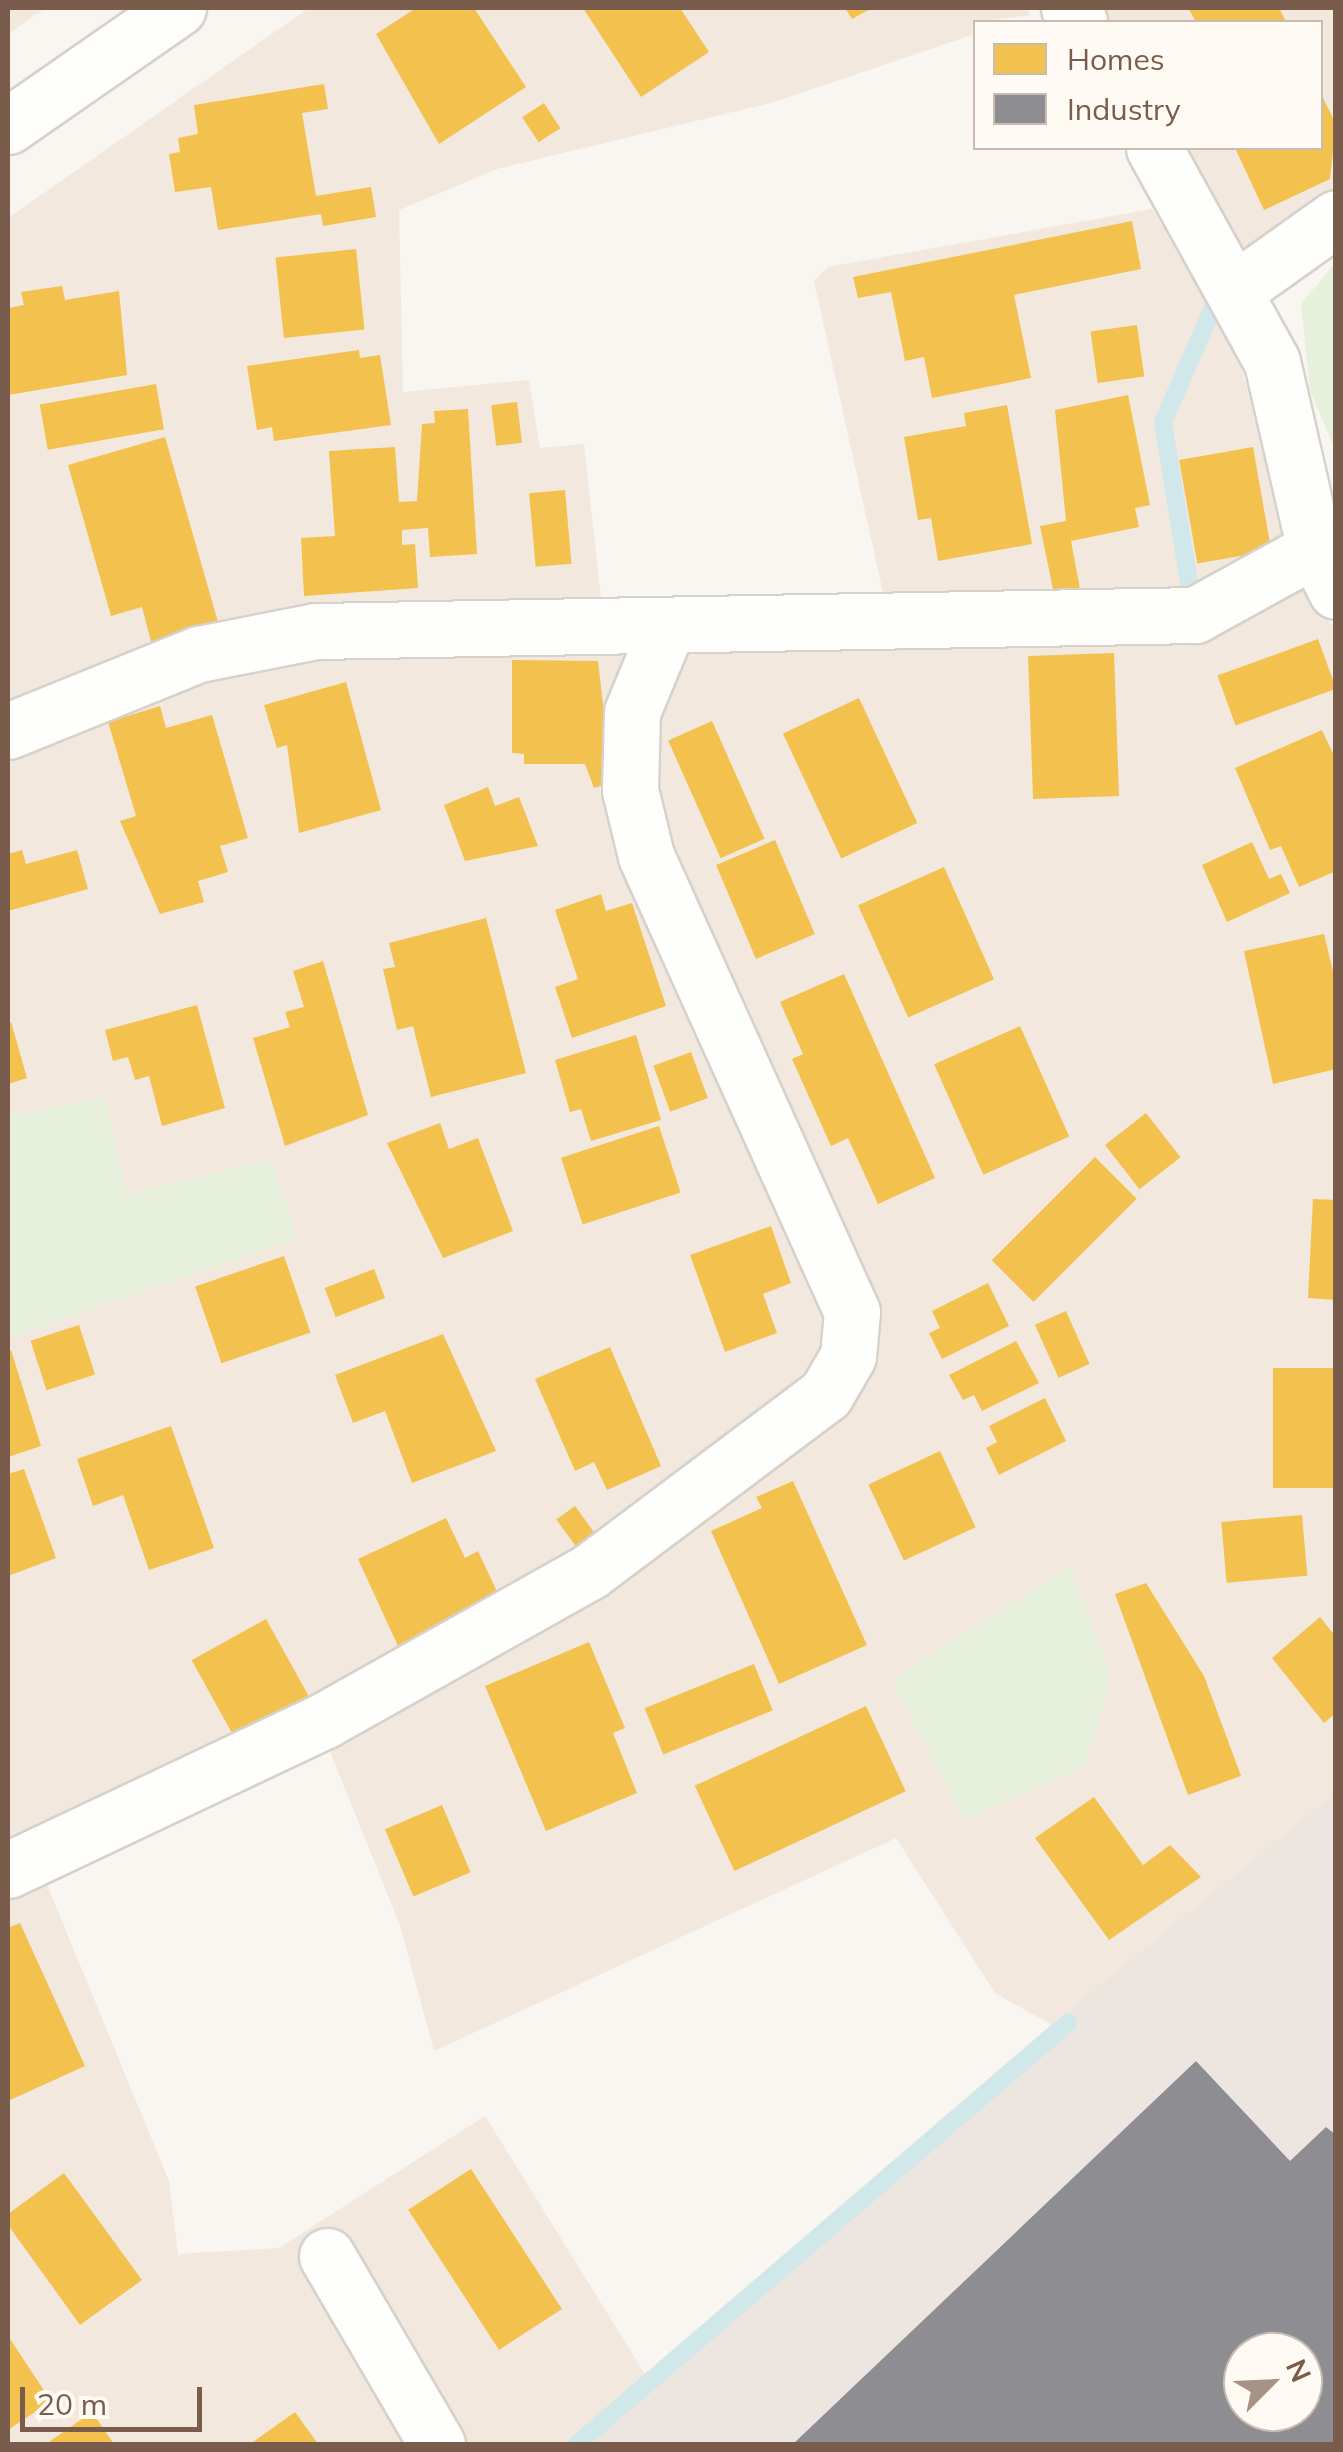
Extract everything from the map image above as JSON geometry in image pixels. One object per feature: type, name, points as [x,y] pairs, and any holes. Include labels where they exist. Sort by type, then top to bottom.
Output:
[{"type":"street","points":[[8,126],[178,8]]},
{"type":"street","points":[[8,731],[199,654],[316,631],[666,630],[1196,615],[1325,570],[1272,362],[1238,288],[1155,150]]},
{"type":"street","points":[[1238,288],[1336,218]]},
{"type":"street","points":[[8,1870],[325,1720],[589,1572],[826,1394],[848,1356],[852,1312],[646,856],[630,790],[632,712],[666,630]]},
{"type":"street","points":[[327,2256],[437,2444]]},
{"type":"shaded area","points":[[8,8],[46,8],[8,34]]},
{"type":"shaded area","points":[[309,8],[1026,8],[1031,15],[973,20],[973,35],[774,102],[497,169],[399,210],[403,392],[529,380],[540,448],[584,444],[602,608],[886,606],[814,281],[828,267],[1152,209],[1234,342],[1299,573],[1335,630],[1335,1793],[1052,2025],[995,1993],[896,1838],[434,2051],[400,1925],[326,1742],[43,1875],[169,2181],[178,2254],[279,2248],[485,2116],[645,2374],[563,2444],[8,2444],[8,1338],[297,1238],[271,1160],[127,1194],[103,1097],[8,1117],[8,218]]},
{"type":"shaded area","points":[[1094,8],[1335,8],[1335,189],[1246,256],[1180,150],[1323,150],[1323,20],[1102,20]]},
{"type":"shaded area","points":[[1335,1793],[1335,2444],[563,2444],[1051,2025]]},
{"type":"green space","points":[[1335,263],[1335,449],[1310,391],[1301,304]]},
{"type":"green space","points":[[104,1097],[127,1194],[271,1159],[298,1238],[8,1338],[8,1117]]},
{"type":"green space","points":[[1070,1566],[1111,1677],[1085,1766],[964,1820],[892,1680]]},
{"type":"building: Homes","points":[[416,8],[474,8],[526,87],[439,144],[376,34]]},
{"type":"building: Homes","points":[[583,8],[680,8],[709,52],[641,97]]},
{"type":"building: Homes","points":[[845,8],[872,8],[852,19]]},
{"type":"building: Homes","points":[[1188,8],[1279,8],[1285,20],[1195,20]]},
{"type":"building: Homes","points":[[324,84],[328,109],[302,113],[316,196],[371,187],[376,217],[323,226],[321,214],[218,230],[211,187],[175,192],[169,154],[180,152],[178,138],[198,134],[194,105]]},
{"type":"building: Homes","points":[[1323,98],[1336,124],[1330,179],[1264,210],[1236,150],[1323,150]]},
{"type":"building: Homes","points":[[544,103],[560,128],[539,142],[522,117]]},
{"type":"building: Homes","points":[[1132,221],[1141,269],[1014,295],[1031,378],[932,398],[924,357],[905,361],[891,292],[858,298],[853,277]]},
{"type":"building: Homes","points":[[356,249],[364,330],[284,338],[275,257]]},
{"type":"building: Homes","points":[[62,286],[65,300],[119,291],[127,375],[8,395],[8,308],[24,305],[21,292]]},
{"type":"building: Homes","points":[[1137,325],[1144,376],[1098,383],[1090,332]]},
{"type":"building: Homes","points":[[359,350],[360,358],[380,355],[391,425],[274,441],[272,427],[257,430],[247,366]]},
{"type":"building: Homes","points":[[156,384],[164,429],[48,450],[40,404]]},
{"type":"building: Homes","points":[[1128,395],[1150,505],[1135,508],[1139,527],[1071,541],[1080,589],[1054,594],[1040,526],[1066,521],[1055,410]]},
{"type":"building: Homes","points":[[517,402],[522,443],[496,446],[491,405]]},
{"type":"building: Homes","points":[[1007,405],[1032,544],[938,561],[931,518],[918,520],[904,437],[966,426],[964,413]]},
{"type":"building: Homes","points":[[468,409],[477,554],[430,557],[428,528],[402,530],[402,545],[415,544],[418,588],[304,596],[301,538],[335,536],[329,451],[395,447],[399,502],[417,501],[422,424],[435,423],[434,411]]},
{"type":"building: Homes","points":[[165,437],[220,629],[153,649],[142,607],[111,616],[68,465]]},
{"type":"building: Homes","points":[[1253,447],[1271,550],[1197,563],[1179,460]]},
{"type":"building: Homes","points":[[565,490],[571,564],[536,567],[529,493]]},
{"type":"building: Homes","points":[[1318,639],[1336,689],[1236,725],[1217,676]]},
{"type":"building: Homes","points":[[1114,653],[1119,796],[1033,799],[1028,656]]},
{"type":"building: Homes","points":[[512,660],[598,661],[612,782],[594,788],[585,764],[524,764],[524,754],[512,753]]},
{"type":"building: Homes","points":[[346,682],[381,810],[299,833],[287,745],[277,748],[264,705]]},
{"type":"building: Homes","points":[[859,698],[917,823],[841,859],[783,733]]},
{"type":"building: Homes","points":[[160,706],[166,728],[212,715],[248,838],[220,846],[228,872],[198,881],[204,902],[160,914],[120,821],[136,816],[108,722]]},
{"type":"building: Homes","points":[[712,721],[764,839],[721,858],[668,741]]},
{"type":"building: Homes","points":[[1322,730],[1336,760],[1336,871],[1299,887],[1281,846],[1270,850],[1235,768]]},
{"type":"building: Homes","points":[[488,787],[495,806],[519,797],[538,846],[465,861],[444,805]]},
{"type":"building: Homes","points":[[775,840],[815,934],[756,959],[716,865]]},
{"type":"building: Homes","points":[[1252,842],[1269,879],[1281,874],[1290,893],[1227,922],[1202,865]]},
{"type":"building: Homes","points":[[22,850],[26,864],[77,850],[88,889],[8,911],[8,854]]},
{"type":"building: Homes","points":[[944,867],[994,979],[908,1018],[858,905]]},
{"type":"building: Homes","points":[[601,894],[606,911],[632,903],[666,1006],[572,1038],[555,987],[578,979],[555,910]]},
{"type":"building: Homes","points":[[486,918],[526,1073],[431,1097],[413,1026],[397,1030],[383,969],[395,967],[389,943]]},
{"type":"building: Homes","points":[[1324,934],[1336,984],[1336,1069],[1273,1084],[1244,951]]},
{"type":"building: Homes","points":[[323,961],[368,1115],[285,1146],[253,1038],[290,1027],[285,1012],[304,1007],[293,971]]},
{"type":"building: Homes","points":[[844,974],[935,1178],[878,1204],[848,1138],[831,1146],[792,1059],[803,1054],[780,1002]]},
{"type":"building: Homes","points":[[197,1005],[225,1108],[162,1126],[149,1076],[135,1080],[128,1057],[113,1061],[105,1030]]},
{"type":"building: Homes","points":[[11,1022],[27,1078],[8,1084],[8,1023]]},
{"type":"building: Homes","points":[[1020,1026],[1069,1137],[983,1175],[934,1064]]},
{"type":"building: Homes","points":[[636,1035],[661,1120],[591,1141],[581,1109],[570,1112],[555,1060]]},
{"type":"building: Homes","points":[[691,1052],[708,1098],[670,1112],[653,1066]]},
{"type":"building: Homes","points":[[1146,1113],[1180,1157],[1140,1189],[1105,1145]]},
{"type":"building: Homes","points":[[440,1123],[449,1149],[478,1138],[513,1231],[443,1258],[387,1143]]},
{"type":"building: Homes","points":[[659,1126],[681,1193],[583,1224],[561,1158]]},
{"type":"building: Homes","points":[[1095,1157],[1137,1199],[1033,1302],[992,1260]]},
{"type":"building: Homes","points":[[1313,1199],[1336,1200],[1336,1300],[1308,1298]]},
{"type":"building: Homes","points":[[771,1226],[791,1283],[763,1294],[777,1333],[725,1352],[690,1255]]},
{"type":"building: Homes","points":[[284,1256],[310,1333],[221,1363],[195,1287]]},
{"type":"building: Homes","points":[[374,1269],[385,1298],[336,1317],[325,1288]]},
{"type":"building: Homes","points":[[988,1283],[1009,1326],[942,1359],[929,1333],[940,1328],[932,1311]]},
{"type":"building: Homes","points":[[1066,1311],[1090,1364],[1059,1378],[1035,1325]]},
{"type":"building: Homes","points":[[79,1325],[95,1374],[47,1390],[30,1341]]},
{"type":"building: Homes","points":[[443,1334],[496,1451],[412,1483],[385,1411],[353,1423],[335,1375]]},
{"type":"building: Homes","points":[[1016,1341],[1039,1383],[982,1411],[974,1395],[963,1400],[949,1375]]},
{"type":"building: Homes","points":[[610,1347],[661,1466],[607,1490],[594,1462],[575,1471],[535,1379]]},
{"type":"building: Homes","points":[[11,1350],[41,1446],[8,1457],[8,1351]]},
{"type":"building: Homes","points":[[1273,1368],[1336,1368],[1336,1488],[1273,1488]]},
{"type":"building: Homes","points":[[1045,1398],[1066,1441],[999,1475],[986,1448],[997,1442],[989,1426]]},
{"type":"building: Homes","points":[[171,1426],[214,1548],[149,1570],[123,1495],[93,1506],[77,1459]]},
{"type":"building: Homes","points":[[940,1451],[975,1527],[904,1561],[868,1484]]},
{"type":"building: Homes","points":[[24,1469],[56,1558],[8,1576],[8,1474]]},
{"type":"building: Homes","points":[[793,1481],[867,1645],[779,1684],[711,1531],[762,1508],[756,1497]]},
{"type":"building: Homes","points":[[575,1506],[597,1536],[578,1549],[556,1520]]},
{"type":"building: Homes","points":[[1302,1515],[1307,1576],[1227,1583],[1221,1522]]},
{"type":"building: Homes","points":[[446,1518],[465,1558],[478,1551],[500,1598],[398,1646],[358,1559]]},
{"type":"building: Homes","points":[[1146,1583],[1204,1676],[1241,1776],[1188,1795],[1115,1594]]},
{"type":"building: Homes","points":[[1320,1617],[1336,1637],[1336,1713],[1324,1723],[1272,1658]]},
{"type":"building: Homes","points":[[266,1619],[309,1696],[234,1737],[192,1660]]},
{"type":"building: Homes","points":[[589,1642],[625,1728],[613,1733],[637,1793],[546,1831],[485,1686]]},
{"type":"building: Homes","points":[[754,1664],[773,1710],[663,1755],[645,1708]]},
{"type":"building: Homes","points":[[866,1706],[906,1791],[734,1871],[695,1786]]},
{"type":"building: Homes","points":[[1094,1797],[1143,1865],[1170,1845],[1201,1877],[1109,1940],[1035,1838]]},
{"type":"building: Homes","points":[[442,1805],[471,1872],[413,1896],[385,1829]]},
{"type":"building: Homes","points":[[20,1923],[85,2066],[8,2101],[8,1928]]},
{"type":"building: Homes","points":[[471,2169],[562,2309],[499,2350],[408,2210]]},
{"type":"building: Homes","points":[[64,2173],[142,2280],[80,2325],[8,2225],[8,2214]]},
{"type":"building: Homes","points":[[8,2336],[51,2401],[8,2430]]},
{"type":"building: Homes","points":[[92,2412],[114,2444],[46,2444]]},
{"type":"building: Homes","points":[[295,2412],[318,2444],[250,2444]]},
{"type":"building: Industry","points":[[1196,2061],[1290,2161],[1326,2127],[1336,2135],[1336,2444],[793,2444]]},
{"type":"waterway","points":[[1190,589],[1163,422],[1215,303]]},
{"type":"waterway","points":[[577,2444],[1068,2023]]}]
